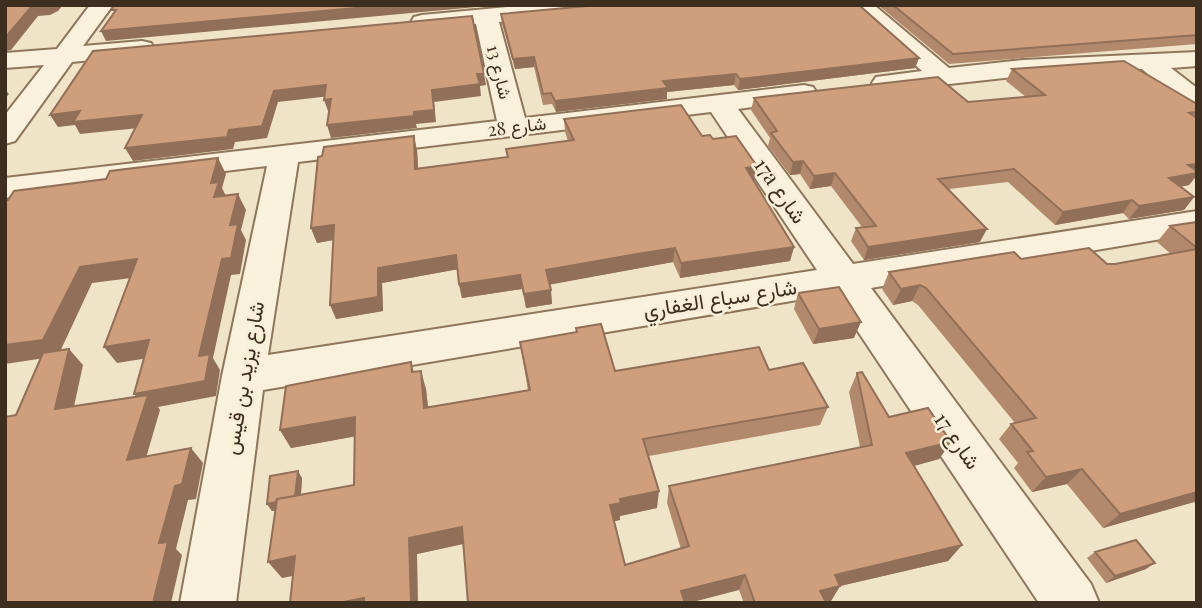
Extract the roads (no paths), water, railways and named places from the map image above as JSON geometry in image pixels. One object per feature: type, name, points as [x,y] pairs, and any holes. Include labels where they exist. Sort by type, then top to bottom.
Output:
[{"type":"street","points":[[5,135],[102,5]]},
{"type":"street","points":[[404,24],[604,5]]},
{"type":"street","points":[[860,5],[943,76]]},
{"type":"street","name":"شارع 13","points":[[486,16],[513,127]]},
{"type":"street","points":[[5,61],[160,46]]},
{"type":"street","points":[[864,86],[943,76],[1146,60],[1197,59]]},
{"type":"street","points":[[1146,60],[1197,102]]},
{"type":"street","name":"شارع 28","points":[[5,188],[824,90]]},
{"type":"street","name":"17a شارع","points":[[719,103],[842,279]]},
{"type":"street","name":"شارع يزيد بن قيس","points":[[208,603],[243,376],[284,155]]},
{"type":"street","name":"شارع سباع الغفاري","points":[[243,376],[1197,222]]},
{"type":"street","name":"شارع 17","points":[[842,279],[1072,603]]}]
